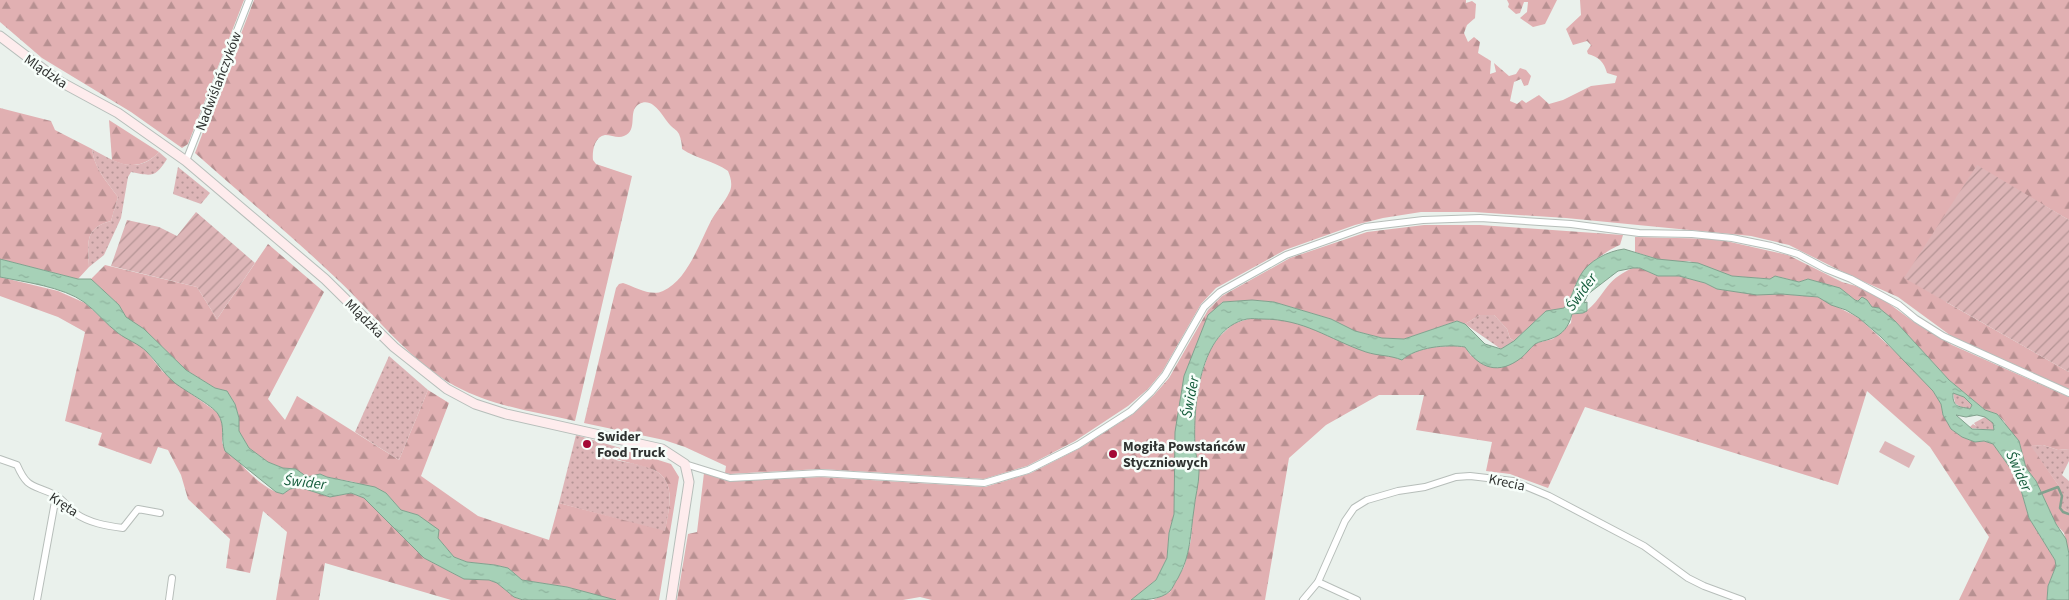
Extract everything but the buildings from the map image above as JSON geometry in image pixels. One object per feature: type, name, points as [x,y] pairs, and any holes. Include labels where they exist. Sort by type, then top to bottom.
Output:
[{"type":"street","name":"Nadwiślańczyków","points":[[186,161],[249,0]]},
{"type":"street","name":"Mlądzka","points":[[0,36],[59,80],[118,113],[186,161],[325,279],[394,347],[447,389],[475,404],[506,414],[662,449],[685,464]]},
{"type":"street","points":[[671,600],[689,482],[685,464],[730,478],[820,473],[984,483],[1028,470],[1078,445],[1131,410],[1151,392],[1165,375],[1204,307],[1220,292],[1286,254],[1365,228],[1423,220],[1480,218],[1573,224],[1639,233],[1732,238],[1771,246],[1798,254],[1826,269],[1851,278],[1899,304],[1916,319],[1943,336],[2069,393]]},
{"type":"street","name":"Kręta","points":[[0,459],[18,465],[23,478],[30,485],[56,496],[77,514],[101,525],[123,528],[138,509],[160,513]]},
{"type":"street","name":"Krecia","points":[[1303,600],[1318,582],[1345,520],[1354,508],[1367,500],[1398,491],[1426,487],[1456,477],[1470,476],[1513,481],[1550,496],[1624,534],[1694,581],[1742,600]]},
{"type":"street","points":[[37,600],[56,496]]},
{"type":"street","points":[[169,600],[172,578]]},
{"type":"street","points":[[1318,582],[1357,600]]},
{"type":"shaded area","points":[[92,149],[126,164],[142,163],[151,159],[159,152],[167,159],[156,173],[148,175],[131,172],[128,177],[121,218],[104,255],[89,267],[88,244],[92,232],[102,224],[111,221],[118,197],[98,169]]},
{"type":"shaded area","points":[[1977,165],[2069,220],[2069,372],[1904,278]]},
{"type":"shaded area","points":[[178,167],[210,193],[201,204],[173,194]]},
{"type":"shaded area","points":[[196,212],[255,263],[217,319],[197,287],[111,266],[127,220],[159,227],[177,236]]},
{"type":"shaded area","points":[[1480,315],[1494,315],[1507,329],[1510,338],[1514,341],[1501,349],[1465,324]]},
{"type":"shaded area","points":[[389,356],[428,390],[399,460],[355,432]]},
{"type":"shaded area","points":[[1953,392],[1964,397],[1972,405],[1970,409],[1963,409],[1955,403]]},
{"type":"shaded area","points":[[1985,417],[1994,423],[1994,430],[1969,428],[1973,424],[1976,426],[1974,423]]},
{"type":"shaded area","points":[[576,435],[617,447],[616,460],[645,466],[661,475],[669,489],[670,498],[665,532],[559,503]]},
{"type":"shaded area","points":[[1885,441],[1915,456],[1909,468],[1879,452]]},
{"type":"shaded area","points":[[2043,445],[2058,450],[2069,449],[2069,461],[2062,475],[2069,481],[2069,513],[2061,507],[2059,486],[2030,446]]},
{"type":"green space","points":[[0,0],[244,0],[188,144],[182,148],[131,112],[42,58],[0,22]]},
{"type":"green space","points":[[254,0],[1466,0],[1466,3],[1472,1],[1476,4],[1475,18],[1467,25],[1464,33],[1468,42],[1474,37],[1480,42],[1478,53],[1491,61],[1490,74],[1496,72],[1494,63],[1509,76],[1516,74],[1520,68],[1526,70],[1531,76],[1528,85],[1524,86],[1521,79],[1514,82],[1510,101],[1517,104],[1522,100],[1526,103],[1539,95],[1549,104],[1563,100],[1591,86],[1615,83],[1617,76],[1607,73],[1600,60],[1588,54],[1587,51],[1591,45],[1587,41],[1573,45],[1566,29],[1581,15],[1580,0],[2069,0],[2069,220],[2007,184],[1946,302],[2069,372],[2069,390],[1958,341],[1898,297],[1789,245],[1751,236],[1566,218],[1474,212],[1421,212],[1355,225],[1285,250],[1216,288],[1201,304],[1162,372],[1148,389],[1128,406],[1075,441],[1027,466],[984,479],[820,469],[725,473],[726,466],[685,447],[664,440],[584,423],[616,288],[619,284],[623,283],[643,291],[658,293],[672,286],[680,278],[731,188],[728,171],[682,149],[678,133],[658,109],[649,103],[644,102],[636,107],[631,129],[624,136],[601,136],[594,145],[593,160],[596,164],[632,176],[575,421],[514,408],[484,399],[455,386],[422,363],[320,263],[195,153]]},
{"type":"green space","points":[[1507,0],[1557,0],[1545,24],[1533,27],[1520,18],[1527,12],[1528,2],[1524,2],[1520,13],[1516,14],[1508,7]]},
{"type":"green space","points":[[0,108],[51,121],[55,130],[92,149],[98,169],[118,197],[111,221],[102,224],[92,232],[88,244],[89,267],[78,279],[0,259]]},
{"type":"green space","points":[[109,120],[159,152],[148,161],[137,165],[118,163],[112,160]]},
{"type":"green space","points":[[1424,225],[1480,225],[1623,235],[1620,245],[1587,267],[1580,276],[1564,308],[1546,311],[1514,341],[1510,338],[1507,329],[1494,315],[1480,315],[1465,324],[1457,321],[1404,339],[1382,338],[1355,331],[1331,319],[1274,302],[1252,300],[1222,302],[1175,457],[1174,514],[1169,533],[1167,558],[1156,580],[1131,600],[932,600],[920,597],[903,600],[677,600],[688,534],[697,532],[704,473],[729,481],[821,477],[985,487],[1031,473],[1080,448],[1133,414],[1154,395],[1169,378],[1208,310],[1222,296],[1290,258],[1367,232]]},
{"type":"green space","points":[[1635,237],[1717,239],[1788,255],[1842,282],[1856,286],[1884,300],[1914,322],[1952,345],[2069,397],[2069,449],[2058,450],[2043,445],[2031,446],[2064,496],[2061,507],[2069,513],[2069,554],[2064,533],[2056,524],[2036,481],[2026,468],[2019,441],[2008,429],[2004,421],[1997,414],[1985,410],[1949,380],[1895,321],[1879,309],[1872,307],[1867,300],[1855,300],[1840,288],[1808,279],[1799,282],[1776,276],[1770,279],[1732,276],[1689,261],[1675,262],[1657,259],[1635,252]]},
{"type":"green space","points":[[268,244],[324,292],[268,399],[285,420],[297,396],[399,460],[428,390],[449,403],[421,476],[478,516],[549,540],[559,503],[665,531],[670,498],[666,482],[654,470],[616,459],[617,447],[671,464],[679,477],[659,600],[611,600],[567,587],[522,580],[508,568],[467,562],[454,557],[418,515],[401,510],[386,493],[354,482],[320,474],[307,478],[296,469],[283,468],[268,462],[249,448],[239,431],[239,418],[235,404],[227,391],[215,388],[186,370],[144,329],[126,318],[119,305],[91,279],[105,265],[197,287],[217,319]]},
{"type":"green space","points":[[1633,268],[1640,268],[1658,276],[1679,276],[1705,283],[1717,289],[1757,294],[1818,297],[1859,318],[1905,361],[1933,391],[1941,404],[1943,415],[1951,429],[1962,437],[1975,442],[1984,441],[1993,444],[2011,469],[2021,490],[2029,518],[2055,560],[2056,566],[2048,586],[2047,600],[1959,600],[1989,537],[1930,447],[1867,391],[1838,485],[1585,407],[1548,488],[1510,474],[1486,471],[1492,442],[1416,430],[1424,395],[1379,395],[1326,425],[1289,458],[1265,600],[1153,600],[1170,592],[1184,567],[1191,540],[1199,471],[1195,448],[1194,412],[1199,383],[1209,352],[1218,338],[1233,324],[1248,319],[1278,319],[1299,323],[1366,352],[1391,355],[1402,360],[1423,349],[1450,346],[1465,347],[1471,356],[1521,358],[1536,343],[1553,339],[1571,323],[1572,314],[1578,314],[1588,309],[1613,281],[1622,273]]},
{"type":"green space","points":[[0,277],[58,291],[85,303],[119,334],[134,341],[176,383],[218,413],[223,425],[222,443],[250,473],[274,491],[283,494],[290,489],[299,487],[330,497],[351,493],[364,498],[424,558],[464,579],[489,580],[497,583],[514,597],[523,600],[451,600],[325,563],[319,600],[276,600],[287,532],[263,511],[250,573],[226,568],[230,539],[188,499],[181,475],[168,450],[158,447],[151,464],[98,445],[102,433],[65,421],[85,332],[58,317],[0,296]]},
{"type":"water","name":"Świder","points":[[1624,249],[1657,259],[1698,263],[1732,276],[1770,279],[1775,276],[1799,282],[1808,279],[1840,288],[1855,300],[1858,301],[1862,297],[1872,307],[1879,308],[1895,321],[1949,380],[1985,410],[1997,414],[2019,441],[2026,468],[2036,481],[2056,524],[2066,539],[2069,554],[2069,600],[2047,600],[2048,586],[2056,566],[2055,560],[2029,518],[2021,490],[2011,469],[1993,444],[1984,441],[1975,442],[1962,437],[1951,429],[1943,415],[1941,404],[1933,391],[1881,337],[1859,318],[1818,297],[1781,294],[1757,295],[1717,289],[1705,283],[1679,276],[1658,276],[1640,268],[1633,268],[1618,271],[1588,294],[1584,303],[1587,302],[1587,311],[1572,314],[1567,326],[1559,335],[1535,344],[1523,356],[1505,367],[1498,368],[1484,365],[1465,347],[1450,346],[1423,349],[1402,360],[1366,352],[1291,322],[1247,319],[1231,326],[1218,338],[1209,353],[1198,391],[1195,449],[1199,477],[1185,561],[1173,587],[1166,594],[1152,599],[1131,600],[1156,580],[1167,558],[1169,533],[1174,514],[1175,432],[1184,376],[1208,315],[1223,302],[1252,300],[1274,302],[1331,319],[1355,331],[1382,338],[1404,339],[1457,321],[1465,324],[1485,344],[1501,349],[1514,341],[1546,311],[1564,308],[1580,276],[1588,266],[1605,254]],"holes":[[[1953,393],[1964,397],[1972,405],[1970,409],[1958,406],[1954,402]],[[1956,415],[1985,417],[1993,423],[1994,430],[1972,429]]]},
{"type":"water","name":"Świder","points":[[0,259],[78,279],[91,279],[119,305],[126,317],[144,329],[186,370],[215,388],[227,391],[235,404],[239,418],[239,431],[249,448],[268,462],[283,468],[296,469],[307,477],[320,474],[375,487],[386,493],[401,510],[418,515],[439,530],[438,538],[454,557],[467,562],[508,568],[522,580],[567,587],[616,600],[523,600],[514,597],[497,583],[489,580],[464,579],[424,558],[364,498],[351,493],[330,497],[299,487],[290,489],[283,494],[276,492],[225,451],[222,423],[215,410],[175,383],[144,349],[109,326],[84,302],[66,292],[0,277]]},
{"type":"waterway","points":[[2039,494],[2058,487],[2062,496],[2060,508],[2063,512],[2069,514]]},
{"type":"place","name":"Swider Food Truck","points":[[587,444]]},
{"type":"place","name":"Mogiła Powstańców Styczniowych","points":[[1113,454]]}]
